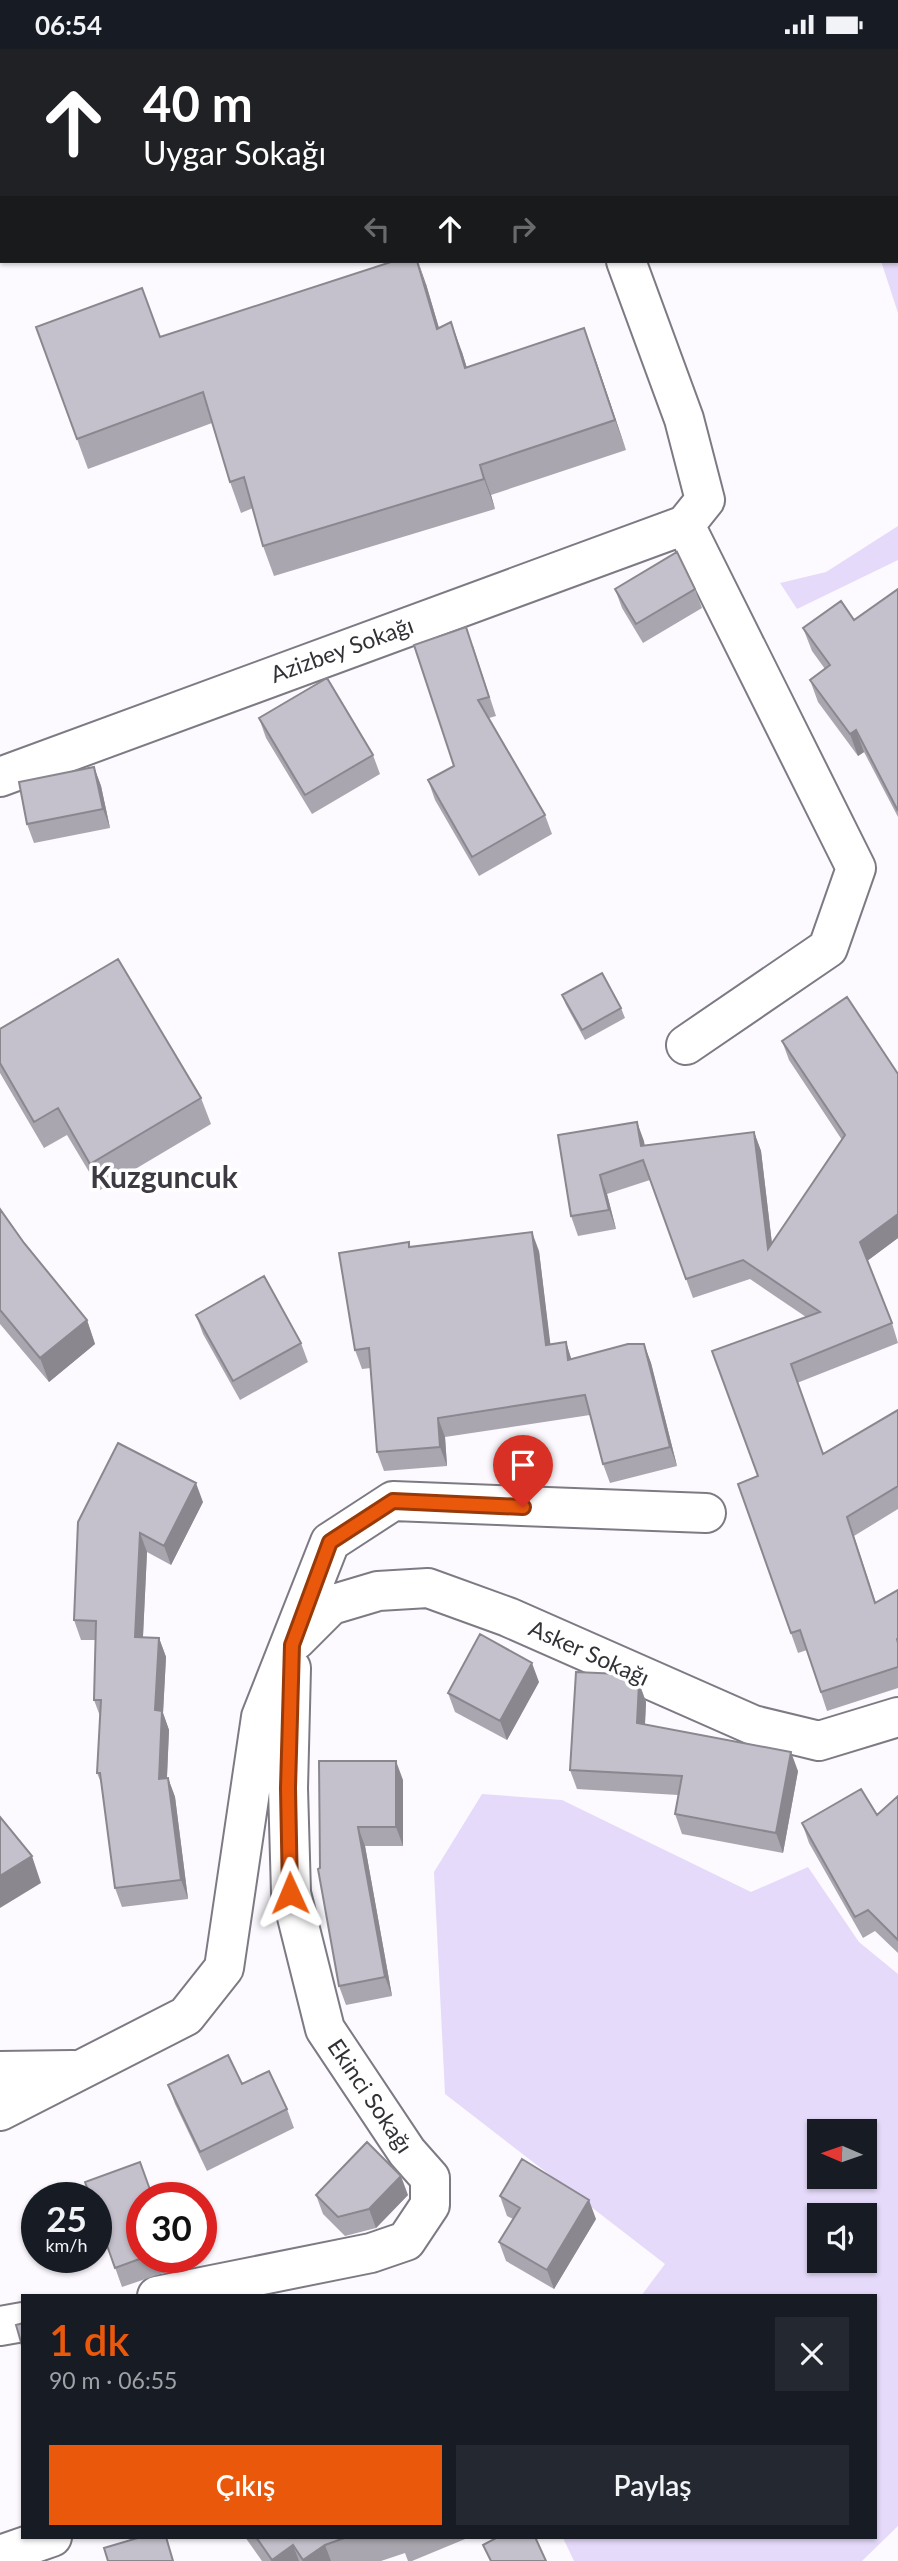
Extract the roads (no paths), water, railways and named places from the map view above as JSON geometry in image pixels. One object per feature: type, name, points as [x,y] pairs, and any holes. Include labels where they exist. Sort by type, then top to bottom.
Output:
[{"type":"street","points":[[627,263],[684,419],[705,500],[685,525],[856,868],[828,948],[686,1045]]},
{"type":"street","name":"Azizbey Sokağı","points":[[0,777],[685,525]]},
{"type":"street","points":[[0,2111],[85,2070],[186,2016],[223,1968],[261,1717],[292,1645],[330,1542],[393,1501],[706,1513]]},
{"type":"street","name":"Asker Sokağı","points":[[292,1645],[331,1605],[377,1591],[428,1588],[508,1617],[753,1725],[819,1741],[898,1717]]},
{"type":"street","name":"Ekinci Sokağı","points":[[167,2294],[371,2253],[405,2241],[429,2205],[430,2178],[407,2152],[325,2029],[290,1893],[288,1788],[292,1645]]},
{"type":"street","points":[[0,2071],[85,2070]]},
{"type":"street","points":[[0,2326],[21,2322]]},
{"type":"street","points":[[0,2555],[46,2539]]},
{"type":"district","name":"Kuzguncuk","points":[[164,1178]]}]
